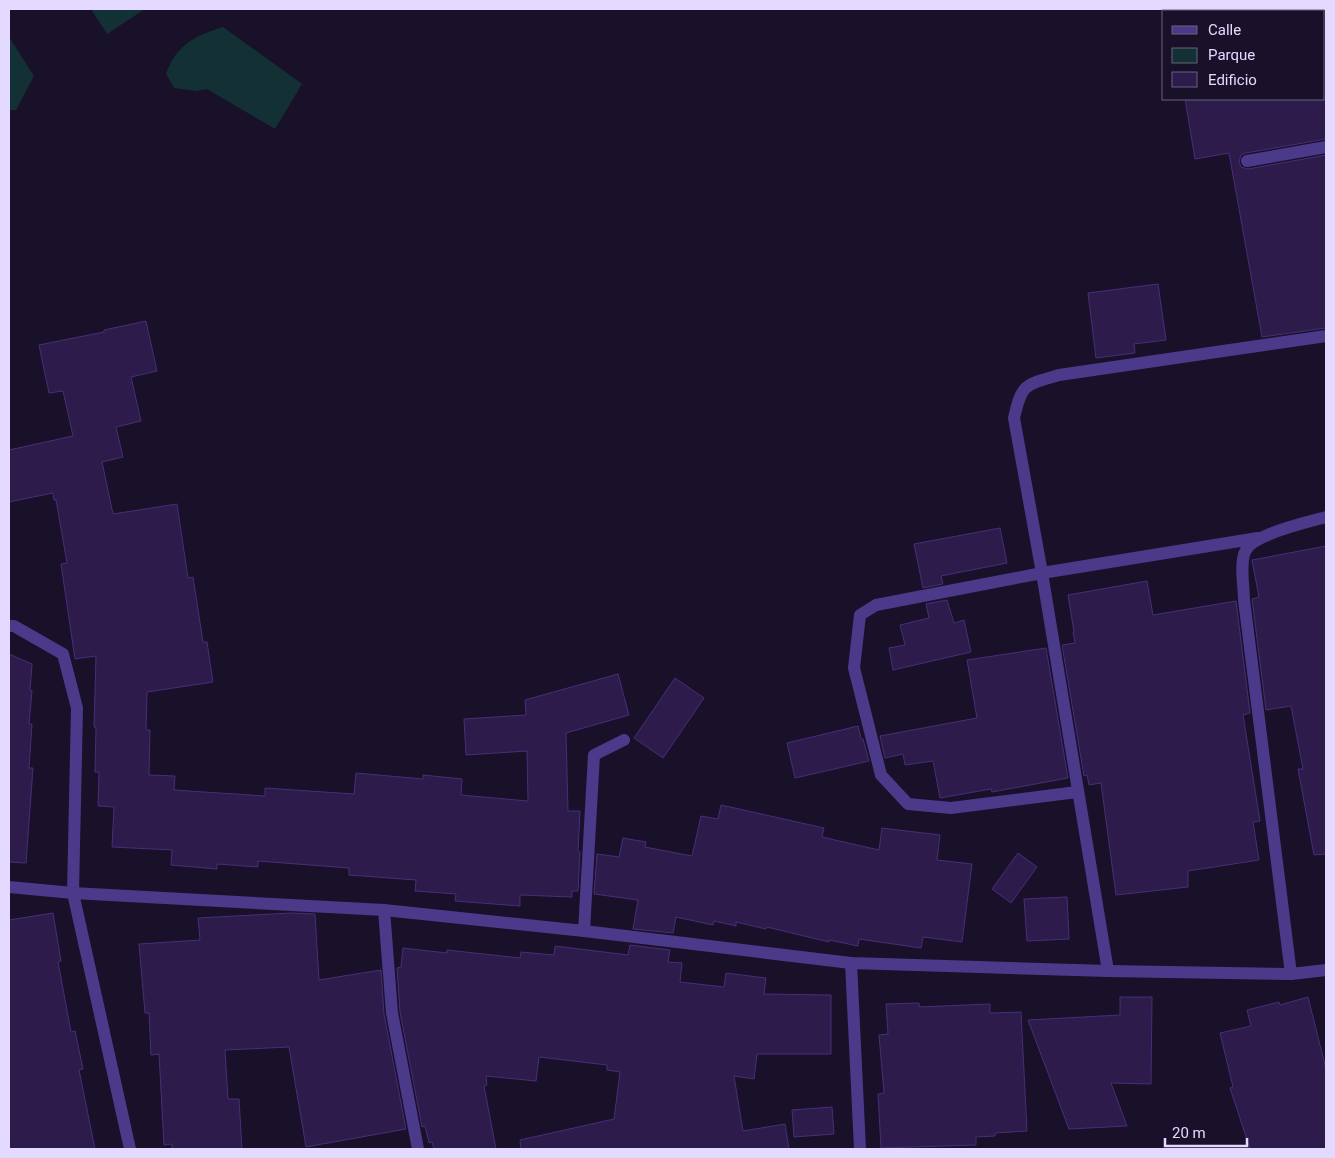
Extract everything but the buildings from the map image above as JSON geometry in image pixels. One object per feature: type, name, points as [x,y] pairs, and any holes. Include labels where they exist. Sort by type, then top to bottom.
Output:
[{"type":"street","points":[[1247,162],[1326,147]]},
{"type":"street","points":[[1108,971],[1042,573],[1014,418],[1019,395],[1030,383],[1058,374],[1326,336]]},
{"type":"street","points":[[1077,792],[951,808],[908,804],[881,774],[854,668],[860,615],[876,605],[1042,573],[1258,538],[1326,517]]},
{"type":"street","points":[[1258,538],[1246,550],[1242,566],[1244,600],[1292,974]]},
{"type":"street","points":[[9,626],[14,626],[63,654],[77,708],[73,893],[130,1149]]},
{"type":"street","points":[[584,931],[594,755],[624,740]]},
{"type":"street","points":[[9,887],[73,893],[384,910],[584,931],[851,963],[1108,971],[1292,974],[1326,970]]},
{"type":"street","points":[[384,910],[392,1013],[418,1149]]},
{"type":"street","points":[[851,963],[860,1149]]},
{"type":"green space","points":[[91,9],[145,9],[107,34]]},
{"type":"green space","points":[[223,27],[302,84],[275,129],[207,89],[196,91],[174,88],[166,74],[175,56],[187,43],[203,34]]},
{"type":"green space","points":[[9,37],[34,76],[16,110],[9,110]]}]
